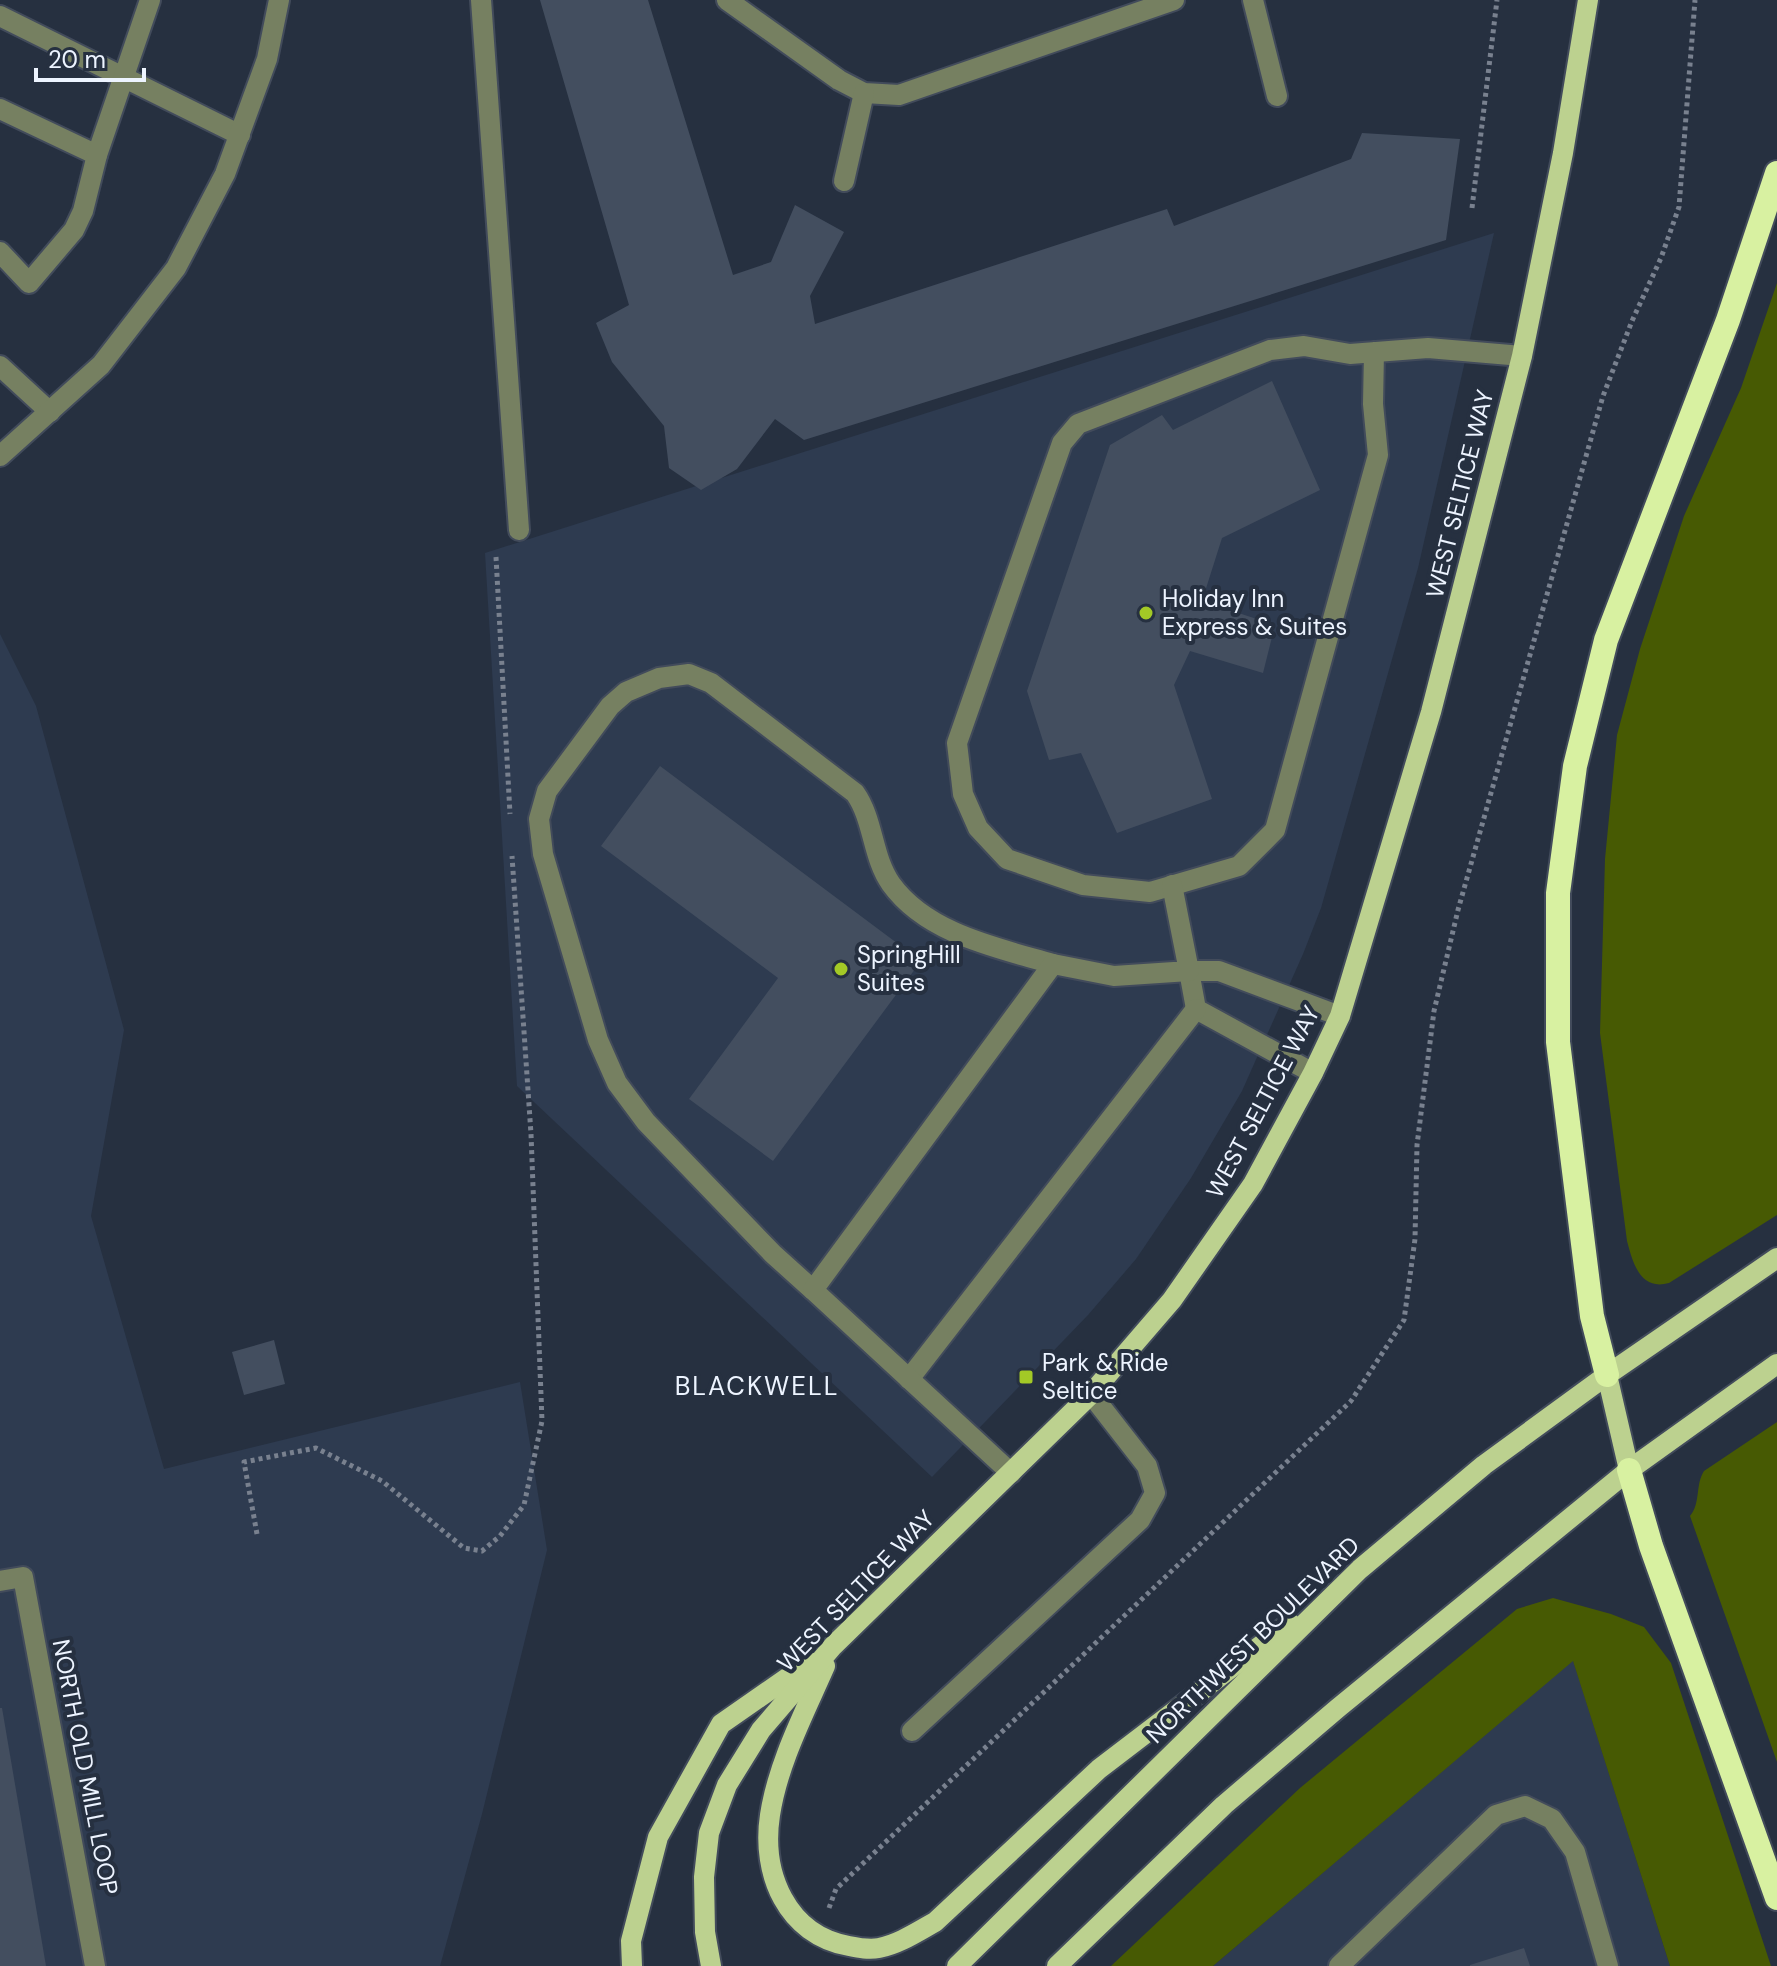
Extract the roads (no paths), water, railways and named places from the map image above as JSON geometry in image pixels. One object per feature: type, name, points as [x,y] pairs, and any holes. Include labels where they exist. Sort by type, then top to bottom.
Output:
[{"type":"highway","points":[[1607,1375],[1592,1316],[1558,1042],[1558,893],[1575,766],[1606,640],[1728,320],[1777,173]]},
{"type":"highway","points":[[1629,1470],[1651,1546],[1777,1898]]},
{"type":"main road","name":"WEST SELTICE WAY","points":[[711,1966],[705,1932],[704,1877],[709,1833],[727,1785],[761,1730],[833,1646],[1091,1394],[1172,1300],[1253,1184],[1340,1016],[1431,712],[1522,356],[1563,153],[1588,0]]},
{"type":"main road","name":"NORTHWEST BOULEVARD","points":[[957,1966],[1360,1569],[1484,1465],[1607,1375],[1777,1258]]},
{"type":"main road","points":[[1057,1966],[1224,1805],[1350,1698],[1629,1470],[1777,1364]]},
{"type":"main road","points":[[1607,1375],[1629,1470]]},
{"type":"main road","points":[[833,1646],[784,1761],[770,1815],[768,1858],[777,1888],[806,1928],[818,1937],[838,1944],[861,1949],[879,1948],[908,1938],[935,1922],[1099,1769],[1360,1569]]},
{"type":"main road","points":[[632,1966],[631,1941],[658,1837],[721,1724],[833,1646]]},
{"type":"street","points":[[0,252],[29,283],[74,230],[83,211],[97,155],[150,0]]},
{"type":"street","points":[[0,456],[101,365],[176,268],[225,174],[240,135],[267,59],[279,0]]},
{"type":"street","points":[[481,0],[519,530]]},
{"type":"street","points":[[727,0],[839,80],[864,93],[899,95],[1174,0]]},
{"type":"street","points":[[1253,0],[1277,96]]},
{"type":"street","points":[[0,16],[240,135]]},
{"type":"street","points":[[844,181],[864,93]]},
{"type":"street","points":[[0,109],[97,155]]},
{"type":"street","points":[[1374,352],[1373,404],[1378,455],[1275,830],[1239,866],[1150,892],[1083,885],[1007,859],[978,828],[963,794],[957,743],[1062,443],[1078,424],[1270,350],[1304,346],[1350,354],[1374,352],[1428,348],[1522,356]]},
{"type":"street","points":[[0,366],[50,412]]},
{"type":"street","points":[[1011,1473],[773,1254],[646,1122],[617,1083],[598,1040],[543,854],[539,819],[547,791],[610,706],[626,692],[659,678],[689,674],[711,683],[855,793],[867,810],[874,844],[890,883],[920,912],[961,938],[1053,964],[1114,976],[1219,971],[1340,1016]]},
{"type":"street","points":[[909,1379],[1196,1009],[1172,885]]},
{"type":"street","points":[[813,1290],[1053,964]]},
{"type":"street","points":[[1196,1009],[1313,1073]]},
{"type":"street","points":[[912,1731],[1140,1520],[1155,1493],[1147,1466],[1091,1394]]},
{"type":"street","name":"NORTH OLD MILL LOOP","points":[[0,1581],[23,1577],[95,1966]]},
{"type":"street","points":[[1339,1966],[1496,1815],[1525,1806],[1552,1819],[1575,1852],[1608,1966]]},
{"type":"place","name":"Holiday Inn Express & Suites","points":[[1146,613]]},
{"type":"place","name":"SpringHill Suites","points":[[841,969]]},
{"type":"place","name":"Park & Ride Seltice","points":[[1026,1377]]},
{"type":"district","name":"BLACKWELL","points":[[757,1386]]}]
